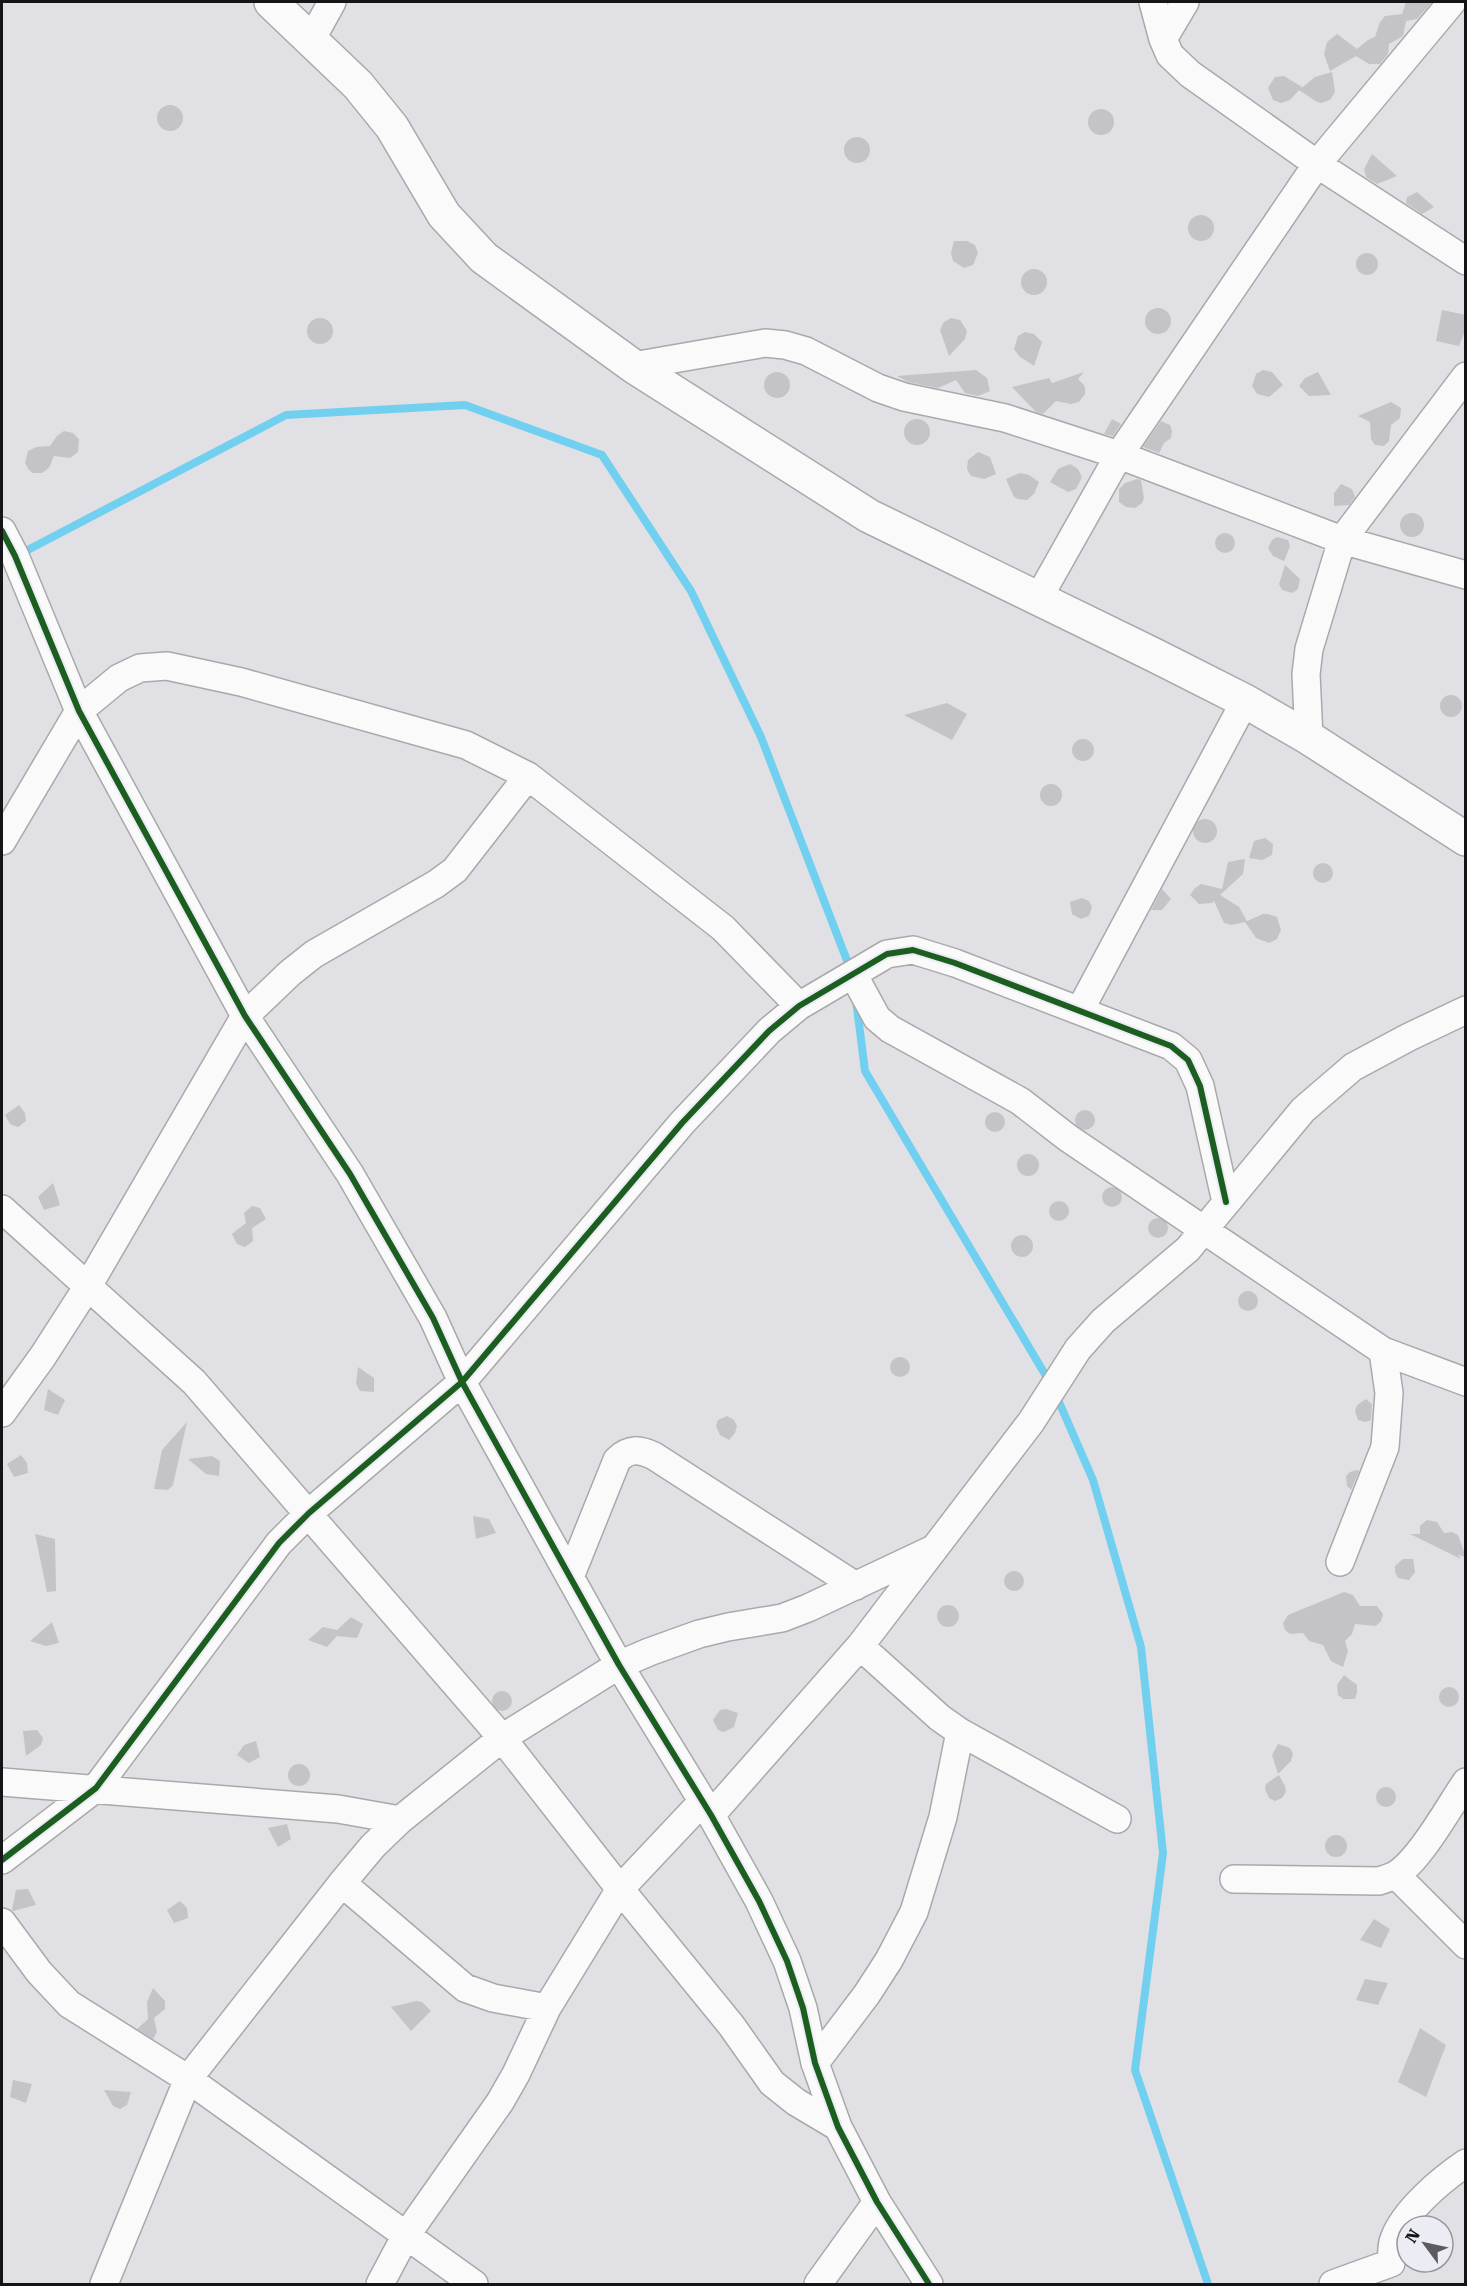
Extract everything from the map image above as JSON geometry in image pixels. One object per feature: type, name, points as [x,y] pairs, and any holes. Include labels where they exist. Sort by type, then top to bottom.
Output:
[{"type":"main road","points":[[271,2],[358,85],[392,127],[444,215],[484,258],[633,366],[869,516],[1245,701],[1310,738],[1466,838]]},
{"type":"street","points":[[311,39],[332,2]]},
{"type":"street","points":[[1153,2],[1162,39],[1170,56],[1190,74],[1317,164],[1466,261]]},
{"type":"street","points":[[1162,39],[1185,2]]},
{"type":"street","points":[[1038,599],[1119,455],[1317,164],[1452,2]]},
{"type":"street","points":[[633,366],[765,343],[785,345],[806,351],[878,388],[904,398],[1005,418],[1119,455],[1342,540],[1466,574]]},
{"type":"street","points":[[1310,738],[1306,674],[1309,649],[1342,540],[1466,376]]},
{"type":"street","points":[[2,531],[15,556],[79,711],[245,1016],[350,1174],[433,1318],[462,1382],[619,1665],[706,1808],[759,1901],[787,1960],[803,2008],[815,2063],[838,2127],[877,2202],[929,2284]]},
{"type":"street","points":[[2,842],[79,711],[119,678],[140,668],[167,666],[241,682],[466,745],[528,776],[723,928],[799,1006]]},
{"type":"street","points":[[1080,1010],[1245,701]]},
{"type":"street","points":[[2,1413],[43,1356],[88,1286],[245,1016],[290,973],[314,954],[436,884],[455,870],[528,776]]},
{"type":"street","points":[[2,1860],[96,1788],[279,1543],[309,1513],[462,1382],[682,1123],[769,1031],[799,1006],[887,954],[913,950],[955,963],[1171,1046],[1188,1060],[1200,1086],[1226,1202]]},
{"type":"street","points":[[853,974],[877,1018],[890,1029],[1020,1101],[1068,1138],[1383,1351],[1466,1382]]},
{"type":"street","points":[[380,2284],[405,2237],[500,2102],[547,2008],[620,1889],[706,1808],[860,1646],[1031,1422],[1078,1349],[1103,1321],[1175,1262],[1304,1110],[1353,1067],[1409,1037],[1460,1018]]},
{"type":"street","points":[[2,1209],[194,1382],[502,1738],[620,1889],[709,1997],[772,2083],[796,2102],[838,2127]]},
{"type":"street","points":[[1340,1562],[1385,1447],[1389,1393],[1383,1351]]},
{"type":"street","points":[[570,1577],[617,1460],[624,1453],[643,1450],[856,1586]]},
{"type":"street","points":[[104,2284],[188,2079],[342,1883],[373,1846],[400,1820],[502,1738],[619,1665],[699,1634],[782,1618],[856,1586],[936,1547]]},
{"type":"street","points":[[860,1646],[940,1718],[960,1732],[1117,1819]]},
{"type":"street","points":[[815,2063],[867,1994],[914,1912],[943,1817],[960,1732]]},
{"type":"street","points":[[2,1782],[338,1809],[400,1820]]},
{"type":"street","points":[[1234,1879],[1379,1881],[1396,1875],[1409,1864],[1466,1782]]},
{"type":"street","points":[[1396,1875],[1466,1945]]},
{"type":"street","points":[[342,1883],[465,1988],[493,1998],[547,2008]]},
{"type":"street","points":[[2,1922],[39,1972],[69,2004],[188,2079],[405,2237],[474,2284]]},
{"type":"street","points":[[1333,2284],[1391,2263],[1392,2241],[1402,2220],[1443,2180],[1466,2163]]},
{"type":"street","points":[[818,2284],[877,2202]]},
{"type":"building","points":[[1406,2],[1432,2],[1417,19],[1406,21],[1403,36],[1389,44],[1388,54],[1380,64],[1369,64],[1356,56],[1330,71],[1324,54],[1327,42],[1337,34],[1357,49],[1375,37],[1380,22],[1385,16],[1402,14]]},
{"type":"building","points":[[1332,72],[1335,92],[1330,100],[1317,102],[1299,90],[1315,77]]},
{"type":"building","points":[[1284,76],[1302,87],[1290,100],[1281,103],[1273,100],[1268,88],[1275,77]]},
{"type":"building","points":[[170,105],[180,108],[183,118],[180,128],[170,131],[160,128],[157,118],[160,108]]},
{"type":"building","points":[[1101,109],[1111,112],[1114,122],[1111,132],[1101,135],[1091,132],[1088,122],[1091,112]]},
{"type":"building","points":[[857,137],[867,140],[870,150],[867,160],[857,163],[847,160],[844,150],[847,140]]},
{"type":"building","points":[[1372,154],[1397,176],[1377,184],[1366,177],[1364,169]]},
{"type":"building","points":[[1417,192],[1434,207],[1422,214],[1406,203],[1407,197]]},
{"type":"building","points":[[1201,215],[1211,218],[1214,228],[1211,238],[1201,241],[1191,238],[1188,228],[1191,218]]},
{"type":"building","points":[[954,241],[967,241],[975,245],[978,253],[973,265],[964,268],[953,261],[951,253]]},
{"type":"building","points":[[1367,253],[1375,256],[1378,264],[1375,272],[1367,275],[1359,272],[1356,264],[1359,256]]},
{"type":"building","points":[[1034,269],[1044,272],[1047,282],[1044,292],[1034,295],[1024,292],[1021,282],[1024,272]]},
{"type":"building","points":[[1158,308],[1168,311],[1171,321],[1168,331],[1158,334],[1148,331],[1145,321],[1148,311]]},
{"type":"building","points":[[1442,310],[1466,315],[1466,328],[1459,346],[1436,341]]},
{"type":"building","points":[[320,318],[330,321],[333,331],[330,341],[320,344],[310,341],[307,331],[310,321]]},
{"type":"building","points":[[951,318],[960,320],[967,331],[965,339],[949,356],[940,330],[944,322]]},
{"type":"building","points":[[1025,332],[1034,334],[1042,342],[1034,366],[1019,356],[1014,349],[1018,336]]},
{"type":"building","points":[[976,370],[987,378],[990,391],[978,396],[965,393],[956,380],[938,388],[908,382],[897,376]]},
{"type":"building","points":[[1263,370],[1272,372],[1283,385],[1269,397],[1257,394],[1252,386],[1256,374]]},
{"type":"building","points":[[777,372],[787,375],[790,385],[787,395],[777,398],[767,395],[764,385],[767,375]]},
{"type":"building","points":[[1084,372],[1078,379],[1085,389],[1085,394],[1079,402],[1071,404],[1056,401],[1043,414],[1036,412],[1012,387],[1049,378],[1052,383]]},
{"type":"building","points":[[1318,372],[1331,395],[1309,396],[1299,386],[1305,378]]},
{"type":"building","points":[[1391,402],[1401,408],[1400,418],[1391,425],[1389,441],[1384,446],[1375,445],[1371,439],[1370,422],[1358,416]]},
{"type":"building","points":[[917,419],[927,422],[930,432],[927,442],[917,445],[907,442],[904,432],[907,422]]},
{"type":"building","points":[[1112,419],[1121,424],[1113,436],[1104,434]]},
{"type":"building","points":[[1161,421],[1170,425],[1172,431],[1171,438],[1164,443],[1159,453],[1143,447]]},
{"type":"building","points":[[64,431],[73,433],[79,439],[78,452],[70,458],[54,456],[49,468],[42,473],[33,473],[29,470],[25,463],[28,451],[36,447],[50,446]]},
{"type":"building","points":[[978,452],[990,457],[996,474],[984,479],[971,476],[967,469],[968,460]]},
{"type":"building","points":[[1070,464],[1078,469],[1082,477],[1076,489],[1068,492],[1050,482],[1058,469]]},
{"type":"building","points":[[1020,473],[1029,475],[1039,482],[1034,494],[1027,500],[1014,497],[1006,479]]},
{"type":"building","points":[[1141,480],[1144,498],[1142,503],[1135,508],[1126,507],[1119,502],[1119,489],[1125,483]]},
{"type":"building","points":[[1341,484],[1352,489],[1355,497],[1349,505],[1334,506],[1334,493]]},
{"type":"building","points":[[1412,513],[1417,514],[1423,520],[1423,530],[1417,536],[1412,537],[1407,536],[1401,530],[1400,525],[1401,520],[1407,514]]},
{"type":"building","points":[[1221,533],[1229,533],[1235,539],[1235,547],[1229,553],[1221,553],[1215,547],[1215,539]]},
{"type":"building","points":[[1277,537],[1288,540],[1290,546],[1284,561],[1273,556],[1268,548],[1272,540]]},
{"type":"building","points":[[1285,565],[1300,579],[1298,589],[1292,593],[1282,590],[1279,584]]},
{"type":"building","points":[[1451,695],[1461,702],[1462,706],[1455,716],[1451,717],[1441,710],[1440,706],[1447,696]]},
{"type":"building","points":[[947,703],[967,714],[952,740],[904,715]]},
{"type":"building","points":[[1083,739],[1093,746],[1094,750],[1087,760],[1083,761],[1073,754],[1072,750],[1079,740]]},
{"type":"building","points":[[1051,784],[1059,787],[1062,795],[1059,803],[1051,806],[1043,803],[1040,795],[1043,787]]},
{"type":"building","points":[[1205,819],[1213,823],[1217,831],[1213,839],[1205,843],[1197,839],[1193,831],[1197,823]]},
{"type":"building","points":[[1265,838],[1273,844],[1272,855],[1262,860],[1249,858],[1254,841]]},
{"type":"building","points":[[1245,859],[1243,874],[1220,895],[1239,907],[1247,921],[1263,914],[1277,917],[1281,930],[1277,939],[1269,943],[1256,938],[1245,922],[1231,925],[1224,923],[1214,901],[1199,904],[1190,895],[1201,884],[1222,889],[1228,862]]},
{"type":"building","points":[[1323,863],[1330,866],[1333,873],[1330,880],[1323,883],[1316,880],[1313,873],[1316,866]]},
{"type":"building","points":[[1162,889],[1171,899],[1162,910],[1151,910]]},
{"type":"building","points":[[1082,898],[1089,901],[1092,907],[1089,916],[1081,919],[1072,914],[1070,902]]},
{"type":"building","points":[[19,1105],[25,1113],[26,1121],[18,1127],[10,1124],[5,1115]]},
{"type":"building","points":[[1085,1110],[1092,1113],[1095,1120],[1092,1127],[1085,1130],[1078,1127],[1075,1120],[1078,1113]]},
{"type":"building","points":[[991,1112],[999,1112],[1005,1118],[1005,1126],[999,1132],[991,1132],[985,1126],[985,1118]]},
{"type":"building","points":[[1028,1154],[1038,1161],[1039,1165],[1032,1175],[1028,1176],[1018,1169],[1017,1165],[1024,1155]]},
{"type":"building","points":[[53,1183],[60,1205],[44,1210],[38,1197]]},
{"type":"building","points":[[1112,1187],[1119,1190],[1122,1197],[1119,1204],[1112,1207],[1105,1204],[1102,1197],[1105,1190]]},
{"type":"building","points":[[1055,1201],[1063,1201],[1069,1207],[1069,1215],[1063,1221],[1055,1221],[1049,1215],[1049,1207]]},
{"type":"building","points":[[252,1206],[260,1208],[266,1219],[252,1228],[253,1241],[245,1247],[237,1244],[232,1234],[246,1223],[244,1213]]},
{"type":"building","points":[[1158,1218],[1165,1221],[1168,1228],[1165,1235],[1158,1238],[1151,1235],[1148,1228],[1151,1221]]},
{"type":"building","points":[[1022,1235],[1032,1242],[1033,1246],[1026,1256],[1022,1257],[1012,1250],[1011,1246],[1018,1236]]},
{"type":"building","points":[[1244,1291],[1252,1291],[1258,1297],[1258,1305],[1252,1311],[1244,1311],[1238,1305],[1238,1297]]},
{"type":"building","points":[[900,1357],[907,1360],[910,1367],[907,1374],[900,1377],[893,1374],[890,1367],[893,1360]]},
{"type":"building","points":[[358,1367],[374,1378],[374,1392],[360,1391],[356,1384]]},
{"type":"building","points":[[48,1389],[65,1400],[58,1415],[44,1410]]},
{"type":"building","points":[[1366,1399],[1372,1404],[1371,1420],[1365,1422],[1358,1420],[1355,1411],[1357,1405]]},
{"type":"building","points":[[727,1416],[734,1420],[737,1426],[729,1440],[720,1435],[716,1426],[718,1420]]},
{"type":"building","points":[[187,1422],[173,1485],[168,1490],[154,1489],[162,1450]]},
{"type":"building","points":[[21,1455],[27,1463],[28,1473],[14,1477],[7,1464]]},
{"type":"building","points":[[212,1456],[220,1461],[219,1476],[206,1474],[188,1459]]},
{"type":"building","points":[[1359,1471],[1351,1490],[1347,1486],[1346,1476]]},
{"type":"building","points":[[473,1516],[489,1519],[496,1533],[476,1539]]},
{"type":"building","points":[[1427,1520],[1437,1522],[1444,1533],[1452,1532],[1458,1535],[1466,1557],[1458,1555],[1461,1559],[1410,1534],[1420,1534],[1420,1526]]},
{"type":"building","points":[[35,1534],[55,1539],[56,1591],[47,1592]]},
{"type":"building","points":[[1403,1559],[1413,1559],[1415,1572],[1409,1580],[1398,1578],[1395,1572],[1395,1566]]},
{"type":"building","points":[[1010,1571],[1018,1571],[1024,1577],[1024,1585],[1018,1591],[1010,1591],[1004,1585],[1004,1577]]},
{"type":"building","points":[[1344,1592],[1353,1595],[1360,1606],[1377,1606],[1383,1614],[1376,1626],[1355,1624],[1352,1634],[1345,1641],[1348,1651],[1343,1667],[1331,1661],[1323,1645],[1309,1641],[1303,1633],[1290,1634],[1285,1630],[1283,1623],[1288,1615]]},
{"type":"building","points":[[948,1605],[956,1608],[959,1616],[956,1624],[948,1627],[940,1624],[937,1616],[940,1608]]},
{"type":"building","points":[[351,1617],[363,1624],[357,1638],[337,1636],[327,1647],[308,1640],[323,1627],[337,1630]]},
{"type":"building","points":[[52,1622],[59,1643],[46,1646],[30,1641]]},
{"type":"building","points":[[1344,1675],[1357,1685],[1355,1699],[1343,1699],[1338,1695],[1337,1685]]},
{"type":"building","points":[[1445,1687],[1453,1687],[1459,1693],[1459,1701],[1453,1707],[1445,1707],[1439,1701],[1439,1693]]},
{"type":"building","points":[[502,1691],[509,1694],[512,1701],[509,1708],[502,1711],[495,1708],[492,1701],[495,1694]]},
{"type":"building","points":[[726,1709],[738,1713],[734,1727],[724,1732],[718,1730],[713,1720],[720,1710]]},
{"type":"building","points":[[37,1730],[43,1738],[41,1745],[26,1756],[23,1731]]},
{"type":"building","points":[[256,1741],[260,1757],[249,1763],[237,1755],[244,1745]]},
{"type":"building","points":[[1278,1744],[1290,1748],[1293,1754],[1291,1761],[1278,1774],[1272,1755]]},
{"type":"building","points":[[299,1764],[307,1767],[310,1775],[307,1783],[299,1786],[291,1783],[288,1775],[291,1767]]},
{"type":"building","points":[[1279,1775],[1286,1792],[1282,1798],[1275,1801],[1269,1798],[1265,1789],[1266,1784]]},
{"type":"building","points":[[1382,1787],[1390,1787],[1396,1793],[1396,1801],[1390,1807],[1382,1807],[1376,1801],[1376,1793]]},
{"type":"building","points":[[287,1824],[291,1839],[278,1847],[268,1828]]},
{"type":"building","points":[[1336,1835],[1346,1842],[1347,1846],[1340,1856],[1336,1857],[1326,1850],[1325,1846],[1332,1836]]},
{"type":"building","points":[[28,1889],[36,1905],[13,1911],[16,1890]]},
{"type":"building","points":[[180,1901],[187,1908],[188,1918],[174,1923],[167,1910]]},
{"type":"building","points":[[1374,1919],[1390,1929],[1381,1948],[1360,1940]]},
{"type":"building","points":[[1365,1979],[1388,1983],[1378,2005],[1356,2000]]},
{"type":"building","points":[[153,1988],[165,2001],[165,2009],[154,2018],[157,2032],[153,2039],[137,2029],[148,2019],[147,2002]]},
{"type":"building","points":[[416,2001],[422,2002],[431,2011],[411,2031],[391,2007]]},
{"type":"building","points":[[1420,2028],[1446,2045],[1426,2097],[1398,2082]]},
{"type":"building","points":[[13,2080],[32,2084],[26,2103],[10,2097]]},
{"type":"building","points":[[104,2090],[131,2092],[127,2105],[120,2109],[113,2106]]},
{"type":"waterway","points":[[20,554],[286,415],[465,405],[602,455],[691,591],[761,737],[851,971]]},
{"type":"waterway","points":[[856,1000],[865,1071],[1049,1381]]},
{"type":"waterway","points":[[1056,1395],[1093,1480],[1141,1647],[1163,1853],[1135,2070],[1208,2284]]},
{"type":"cycle path","points":[[2,531],[15,556],[79,711],[245,1016],[350,1174],[433,1318],[462,1382],[619,1665],[711,1815],[759,1901],[787,1961],[803,2008],[815,2063],[838,2127],[877,2202],[929,2284]]},
{"type":"cycle path","points":[[2,1860],[96,1788],[279,1543],[309,1513],[462,1382],[682,1123],[769,1031],[799,1006],[887,954],[913,950],[955,963],[1171,1046],[1188,1060],[1200,1086],[1226,1202]]}]
